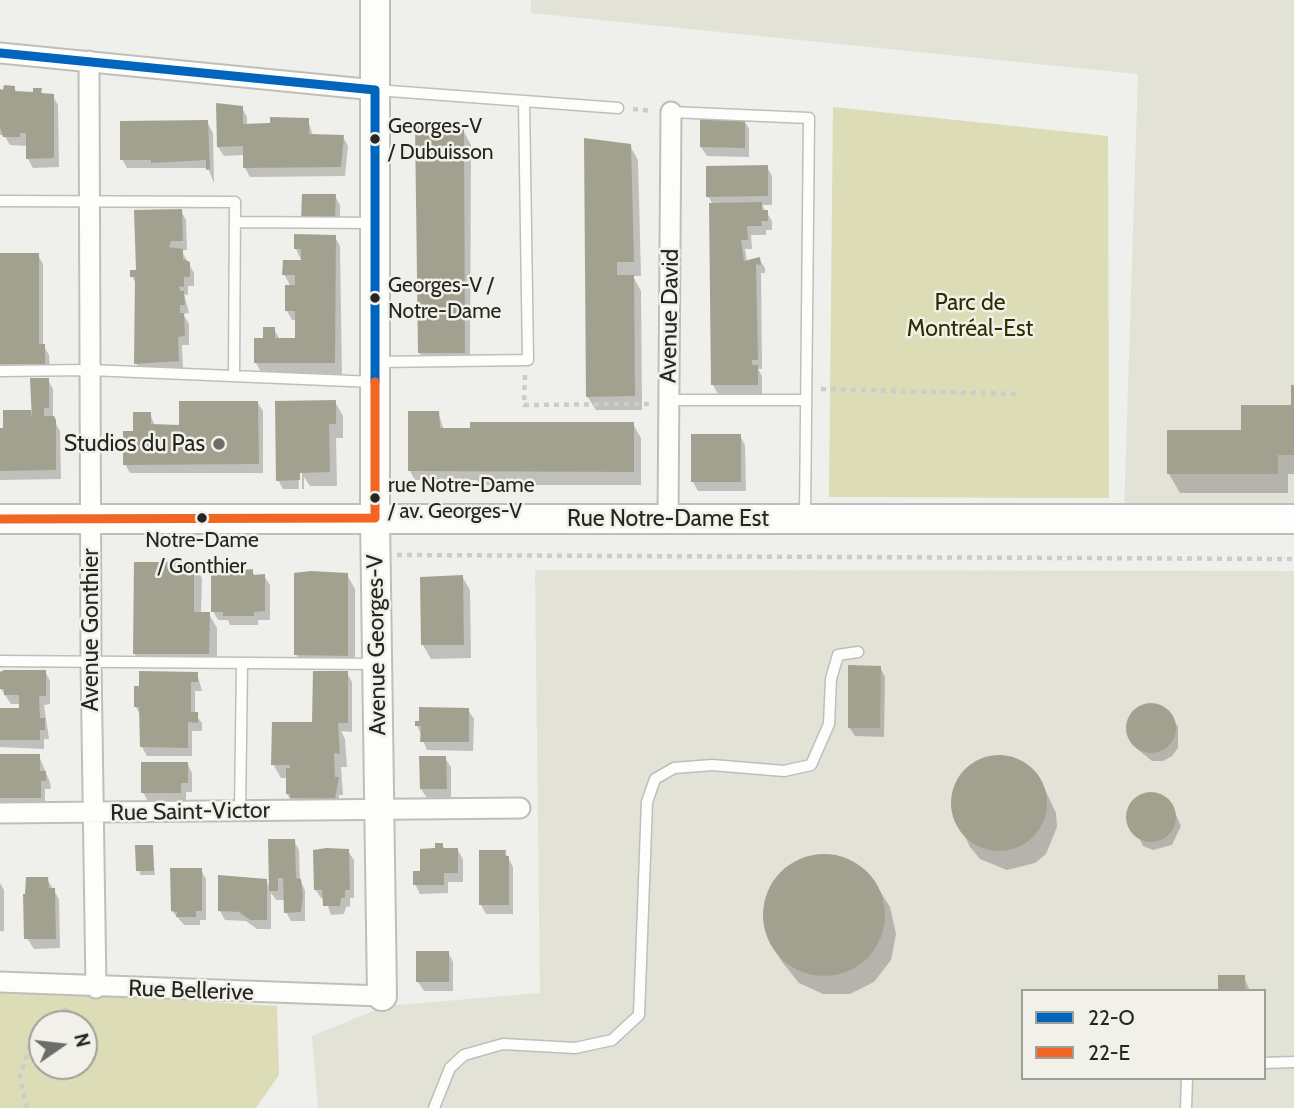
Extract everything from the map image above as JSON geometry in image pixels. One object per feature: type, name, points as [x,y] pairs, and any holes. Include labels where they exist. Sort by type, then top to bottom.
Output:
[{"type":"main road","name":"Avenue Georges-V","points":[[376,0],[375,555],[382,996]]},
{"type":"main road","name":"Rue Notre-Dame Est","points":[[0,519],[1294,519]]},
{"type":"street","points":[[0,53],[375,90]]},
{"type":"street","name":"Avenue Gonthier","points":[[89,61],[92,202],[92,814],[96,988]]},
{"type":"street","name":"Avenue David","points":[[668,519],[671,113]]},
{"type":"street","name":"Rue Saint-Victor","points":[[0,813],[520,808]]},
{"type":"street","name":"Rue Bellerive","points":[[0,982],[96,988],[382,996]]},
{"type":"lane","points":[[375,90],[618,108]]},
{"type":"lane","points":[[0,371],[90,370],[234,376],[375,372],[528,360],[524,101]]},
{"type":"lane","points":[[671,113],[809,118],[805,519]]},
{"type":"lane","points":[[0,201],[234,202],[234,376]]},
{"type":"lane","points":[[235,222],[375,223]]},
{"type":"lane","points":[[669,400],[806,400]]},
{"type":"lane","points":[[434,1108],[450,1068],[464,1055],[503,1044],[575,1048],[612,1040],[639,1015],[648,802],[655,779],[674,768],[712,765],[784,771],[811,765],[829,724],[831,679],[838,655],[858,652]]},
{"type":"lane","points":[[0,661],[377,664]]},
{"type":"lane","points":[[240,812],[242,664]]},
{"type":"lane","points":[[1266,1063],[1294,1062]]},
{"type":"lane","points":[[1186,1108],[1187,1080]]},
{"type":"path","points":[[618,108],[671,113]]},
{"type":"path","points":[[524,380],[524,405],[646,405]]},
{"type":"path","points":[[806,388],[1020,394]]},
{"type":"path","name":"Rue Notre-Dame Est","points":[[375,555],[1294,559]]},
{"type":"path","points":[[27,1108],[20,1077],[28,1051]]},
{"type":"shaded area","points":[[531,0],[1294,0],[1294,511],[1124,514],[1138,74],[531,13]]},
{"type":"shaded area","points":[[535,570],[1294,571],[1294,1108],[318,1108],[312,1036],[385,1006],[540,993]]},
{"type":"green space","name":"Parc de Montréal-Est","points":[[833,107],[1108,136],[1109,498],[829,497]]},
{"type":"green space","points":[[0,989],[277,1006],[279,1075],[256,1108],[0,1108]]},
{"type":"building","points":[[4,85],[15,86],[15,91],[33,92],[33,88],[42,88],[41,93],[54,94],[54,158],[26,159],[26,133],[20,133],[20,137],[3,137],[0,127],[0,89],[3,90]]},
{"type":"building","points":[[216,103],[243,106],[243,124],[270,123],[270,117],[309,118],[309,134],[344,135],[341,167],[243,168],[243,146],[217,147]]},
{"type":"building","points":[[700,117],[745,118],[745,148],[700,147]]},
{"type":"building","points":[[208,120],[210,169],[206,170],[206,160],[151,163],[151,160],[120,160],[120,121]]},
{"type":"building","points":[[415,124],[464,129],[465,353],[418,353]]},
{"type":"building","points":[[584,138],[631,144],[634,262],[617,262],[617,275],[634,275],[635,396],[586,397]]},
{"type":"building","points":[[768,165],[768,196],[706,197],[706,166]]},
{"type":"building","points":[[302,194],[336,194],[335,220],[301,220]]},
{"type":"building","points":[[762,202],[762,210],[768,210],[768,221],[761,221],[762,226],[747,226],[748,240],[741,240],[744,261],[760,257],[761,265],[756,264],[758,360],[752,360],[752,365],[758,365],[758,385],[711,385],[709,203]]},
{"type":"building","points":[[182,209],[183,241],[171,241],[169,247],[183,249],[183,259],[190,262],[190,277],[184,277],[184,287],[179,286],[180,291],[184,291],[185,305],[180,305],[180,313],[184,313],[185,336],[178,337],[179,361],[134,364],[135,277],[130,277],[130,270],[136,270],[134,210]]},
{"type":"building","points":[[294,234],[336,235],[335,363],[254,363],[254,338],[263,338],[263,327],[275,327],[275,338],[295,338],[295,311],[285,311],[285,285],[295,285],[295,275],[282,275],[283,260],[301,260],[301,249],[294,249]]},
{"type":"building","points":[[0,253],[39,253],[39,344],[45,344],[45,364],[0,364]]},
{"type":"building","points":[[30,378],[49,378],[49,408],[44,408],[44,416],[54,416],[56,420],[56,470],[0,471],[0,428],[3,428],[3,410],[31,410],[32,421]]},
{"type":"building","points":[[1291,385],[1294,385],[1294,455],[1278,455],[1278,474],[1167,474],[1167,430],[1241,430],[1241,405],[1291,405]]},
{"type":"building","points":[[336,400],[336,424],[329,424],[330,472],[300,473],[300,480],[276,481],[275,401]]},
{"type":"building","name":"Studios du Pas","points":[[179,401],[258,401],[259,464],[123,465],[123,431],[133,431],[133,412],[151,412],[151,424],[179,425]]},
{"type":"building","points":[[408,411],[439,411],[440,428],[470,428],[470,422],[634,422],[634,472],[408,471]]},
{"type":"building","points":[[691,434],[741,434],[741,482],[691,482]]},
{"type":"building","points":[[134,562],[194,562],[194,612],[210,612],[209,654],[133,654]]},
{"type":"building","points":[[253,569],[253,575],[265,574],[265,611],[254,612],[254,616],[223,616],[223,612],[211,612],[211,574],[223,574],[223,570],[243,574],[243,570]]},
{"type":"building","points":[[294,573],[348,573],[348,656],[294,655]]},
{"type":"building","points":[[463,575],[464,645],[421,645],[420,577]]},
{"type":"building","points":[[848,665],[881,666],[880,728],[848,728]]},
{"type":"building","points":[[46,670],[46,696],[39,696],[40,718],[45,718],[45,730],[40,730],[40,740],[0,740],[0,708],[19,708],[19,695],[4,695],[4,689],[0,689],[0,672]]},
{"type":"building","points":[[139,671],[198,672],[198,682],[191,682],[191,712],[198,712],[198,723],[188,722],[188,748],[140,747],[139,707],[134,707],[134,686],[139,686]]},
{"type":"building","points":[[313,671],[348,671],[348,723],[338,723],[340,754],[334,753],[335,777],[339,777],[335,799],[290,798],[290,794],[286,794],[286,768],[290,768],[290,765],[271,765],[272,722],[312,722]]},
{"type":"building","points":[[1151,703],[1168,711],[1176,728],[1168,745],[1151,753],[1134,745],[1126,728],[1134,711]]},
{"type":"building","points":[[419,707],[469,708],[469,742],[420,742],[421,726],[415,726],[415,721],[419,721]]},
{"type":"building","points":[[0,754],[40,754],[40,771],[46,771],[46,781],[41,781],[41,798],[0,798]]},
{"type":"building","points":[[999,755],[1018,758],[1033,769],[1044,784],[1047,803],[1044,822],[1033,837],[1018,848],[999,851],[980,848],[965,837],[954,822],[951,803],[954,784],[965,769],[980,758]]},
{"type":"building","points":[[419,756],[446,756],[447,789],[420,789]]},
{"type":"building","points":[[141,762],[188,762],[188,783],[181,783],[181,793],[141,793]]},
{"type":"building","points":[[1151,792],[1168,800],[1176,817],[1168,834],[1151,842],[1134,834],[1126,817],[1134,800]]},
{"type":"building","points":[[268,839],[295,839],[296,878],[301,879],[303,896],[301,912],[284,913],[283,878],[278,878],[278,891],[269,891]]},
{"type":"building","points":[[435,843],[443,843],[443,848],[458,848],[458,873],[444,873],[444,885],[413,885],[413,871],[420,871],[420,849],[435,848]]},
{"type":"building","points":[[135,845],[153,845],[154,871],[136,871]]},
{"type":"building","points":[[349,849],[350,890],[345,890],[345,898],[341,898],[340,906],[323,906],[322,890],[314,890],[313,850]]},
{"type":"building","points":[[479,850],[506,850],[505,856],[509,856],[509,905],[479,905]]},
{"type":"building","points":[[824,854],[847,858],[867,872],[881,892],[885,915],[881,938],[867,958],[847,972],[824,976],[801,972],[781,958],[767,938],[763,915],[767,892],[781,872],[801,858]]},
{"type":"building","points":[[170,868],[202,868],[202,911],[196,911],[196,917],[176,917],[177,912],[171,911]]},
{"type":"building","points":[[218,875],[267,879],[267,920],[250,920],[239,912],[218,911]]},
{"type":"building","points":[[26,877],[48,877],[49,888],[55,888],[56,939],[24,939],[23,894]]},
{"type":"building","points":[[416,951],[449,951],[449,982],[416,982]]},
{"type":"building","points":[[1218,975],[1245,975],[1245,989],[1218,989]]},
{"type":"transit line","name":"22-O","points":[[0,53],[375,90],[375,382]]},
{"type":"transit line","name":"22-E","points":[[0,519],[375,518],[375,382]]},
{"type":"place","name":"Georges-V / Dubuisson","points":[[375,139]]},
{"type":"place","name":"Georges-V / Notre-Dame","points":[[375,298]]},
{"type":"place","name":"Studios du Pas","points":[[219,444]]},
{"type":"place","name":"rue Notre-Dame / av. Georges-V","points":[[375,498]]},
{"type":"place","name":"Notre-Dame / Gonthier","points":[[202,518]]}]
